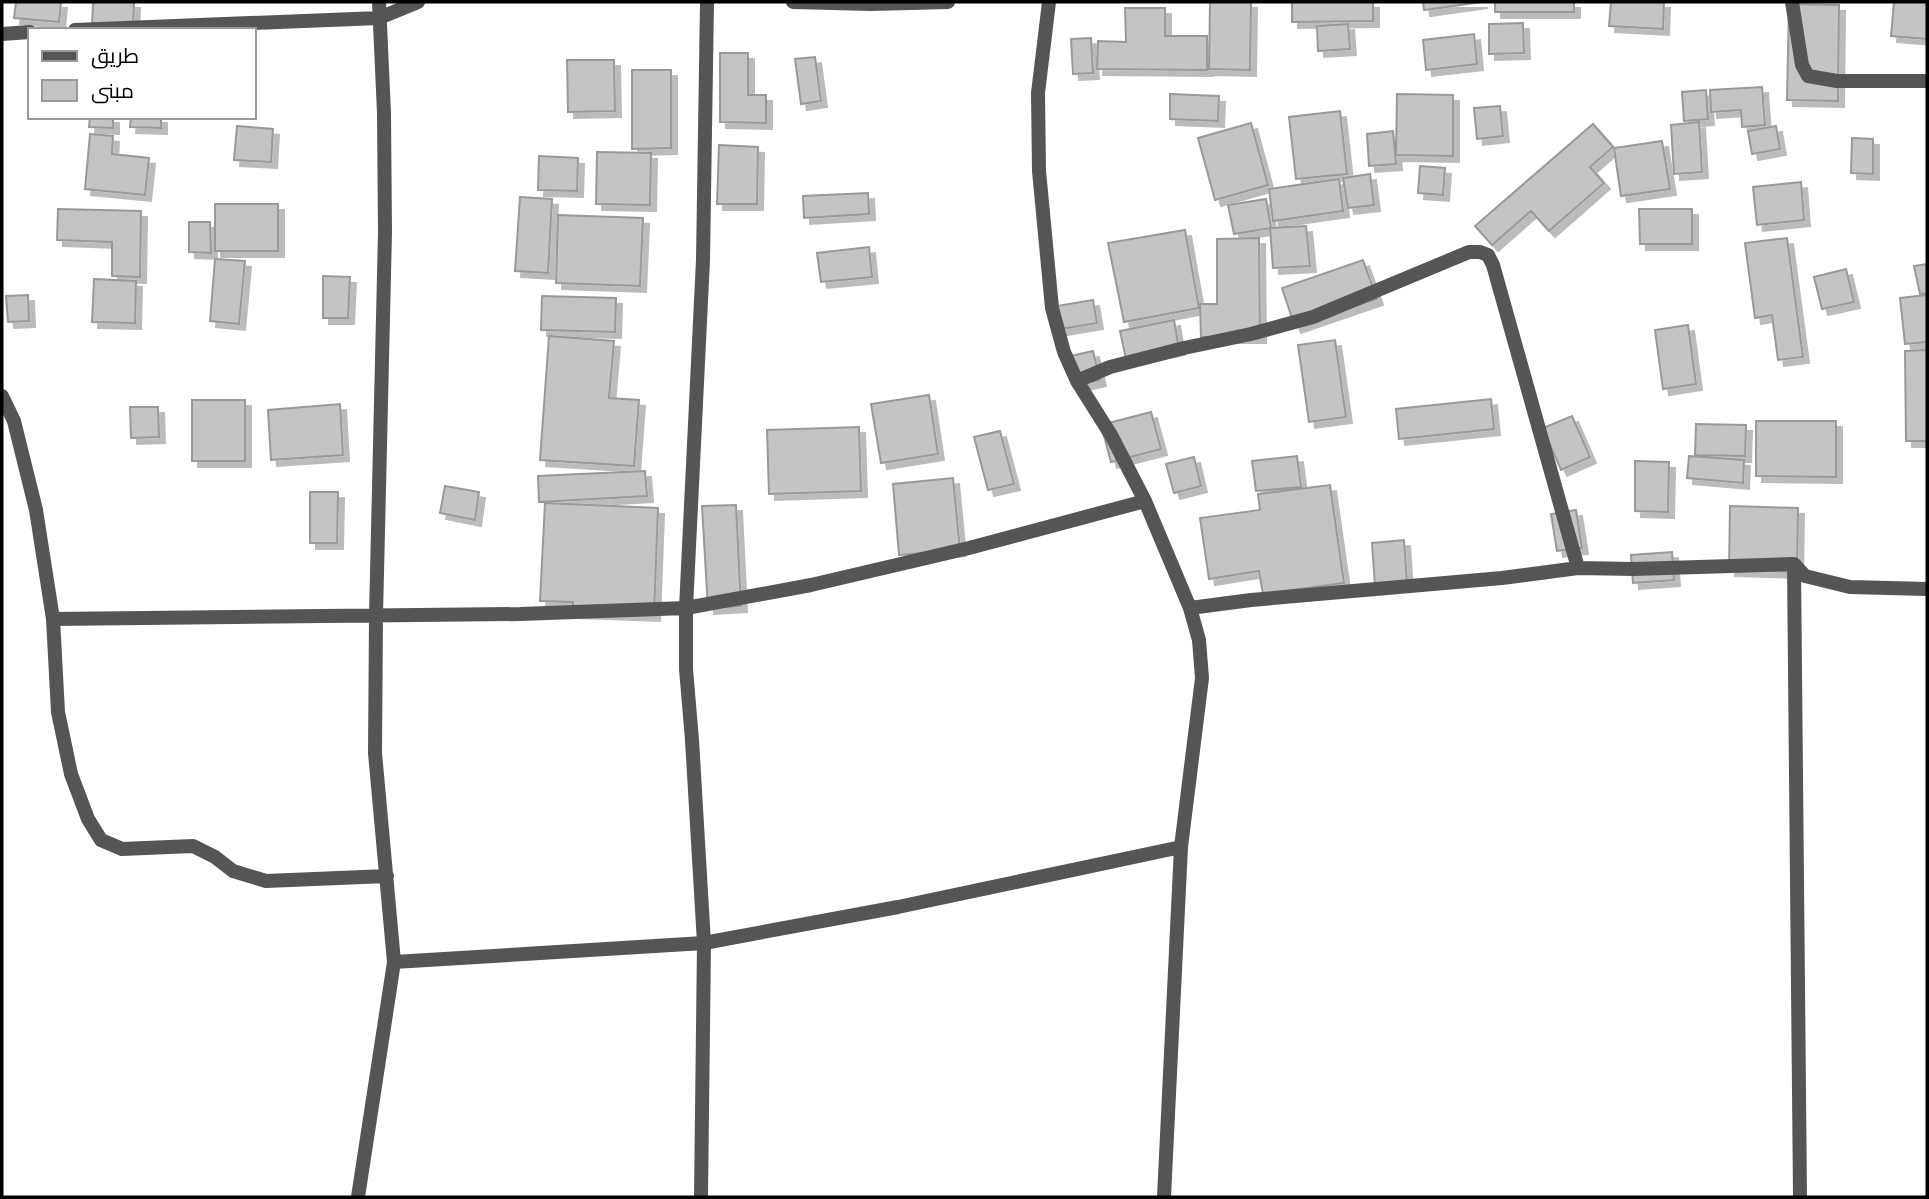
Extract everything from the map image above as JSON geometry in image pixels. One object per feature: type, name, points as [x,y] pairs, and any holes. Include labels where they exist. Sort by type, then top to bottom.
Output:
[{"type":"street","points":[[358,1197],[394,962],[375,753],[385,232],[384,113],[379,2]]},
{"type":"street","points":[[126,28],[379,18],[418,2]]},
{"type":"street","points":[[701,1197],[704,943],[686,669],[686,608],[703,260],[707,2]]},
{"type":"street","points":[[793,2],[948,2]]},
{"type":"street","points":[[1049,2],[1038,93],[1039,171],[1052,308],[1064,352],[1077,381],[1111,435],[1145,501],[1190,608],[1199,640],[1202,678],[1181,847],[1164,1197]]},
{"type":"street","points":[[1792,2],[1802,65],[1808,76],[1837,81],[1927,81]]},
{"type":"street","points":[[2,34],[28,32]]},
{"type":"street","points":[[1077,381],[1110,367],[1314,317],[1469,252],[1480,252],[1488,256],[1493,265],[1578,568]]},
{"type":"street","points":[[2,396],[14,421],[36,510],[53,619],[58,712],[69,762],[88,819],[101,840],[122,849],[193,846],[233,870],[266,881],[387,876]]},
{"type":"street","points":[[53,619],[520,614],[686,608],[811,585],[969,548],[1145,501]]},
{"type":"street","points":[[1190,608],[1251,600],[1502,578],[1578,568],[1794,564],[1805,576],[1850,587],[1927,589]]},
{"type":"street","points":[[1794,564],[1800,1197]]},
{"type":"street","points":[[394,962],[704,943],[898,907],[1181,847]]},
{"type":"building","points":[[16,2],[61,2],[59,22],[14,18]]},
{"type":"building","points":[[93,2],[134,2],[133,28],[92,27]]},
{"type":"building","points":[[1210,2],[1251,2],[1250,70],[1209,69]]},
{"type":"building","points":[[1292,2],[1373,2],[1373,21],[1292,22]]},
{"type":"building","points":[[1423,2],[1482,2],[1424,10]]},
{"type":"building","points":[[1495,2],[1574,2],[1574,12],[1495,12]]},
{"type":"building","points":[[1611,2],[1664,2],[1663,29],[1609,26]]},
{"type":"building","points":[[1894,2],[1927,2],[1927,39],[1891,36]]},
{"type":"building","points":[[1789,4],[1839,5],[1838,101],[1787,100]]},
{"type":"building","points":[[1125,8],[1165,8],[1165,36],[1207,36],[1207,70],[1097,69],[1098,41],[1126,42]]},
{"type":"building","points":[[1523,23],[1524,53],[1489,54],[1489,24]]},
{"type":"building","points":[[1348,24],[1350,49],[1318,51],[1317,26]]},
{"type":"building","points":[[1474,34],[1477,64],[1426,70],[1423,40]]},
{"type":"building","points":[[1091,38],[1093,73],[1073,74],[1071,39]]},
{"type":"building","points":[[720,53],[748,53],[748,95],[766,95],[766,123],[720,122]]},
{"type":"building","points":[[815,57],[821,101],[801,104],[795,59]]},
{"type":"building","points":[[567,60],[614,60],[615,111],[568,112]]},
{"type":"building","points":[[632,70],[671,70],[671,148],[632,149]]},
{"type":"building","points":[[1762,87],[1765,125],[1742,127],[1741,110],[1711,112],[1710,90]]},
{"type":"building","points":[[1706,90],[1708,119],[1684,121],[1682,92]]},
{"type":"building","points":[[1170,94],[1219,96],[1218,121],[1170,119]]},
{"type":"building","points":[[1397,94],[1453,95],[1453,156],[1396,155]]},
{"type":"building","points":[[1500,106],[1503,136],[1477,139],[1474,108]]},
{"type":"building","points":[[1340,111],[1347,174],[1296,179],[1289,117]]},
{"type":"building","points":[[90,119],[113,119],[113,128],[89,127]]},
{"type":"building","points":[[131,119],[161,119],[161,128],[130,127]]},
{"type":"building","points":[[1699,122],[1702,172],[1674,174],[1671,125]]},
{"type":"building","points":[[1251,123],[1268,185],[1215,200],[1198,138]]},
{"type":"building","points":[[1593,124],[1613,147],[1590,167],[1604,183],[1549,231],[1531,211],[1492,245],[1475,226]]},
{"type":"building","points":[[237,126],[273,129],[271,162],[234,160]]},
{"type":"building","points":[[1776,126],[1780,149],[1752,154],[1748,131]]},
{"type":"building","points":[[1393,131],[1396,164],[1369,166],[1367,134]]},
{"type":"building","points":[[90,134],[113,136],[112,154],[149,158],[145,195],[85,189]]},
{"type":"building","points":[[1852,138],[1873,139],[1873,174],[1851,173]]},
{"type":"building","points":[[1662,141],[1670,189],[1621,196],[1614,148]]},
{"type":"building","points":[[719,145],[758,147],[757,204],[717,204]]},
{"type":"building","points":[[597,152],[651,153],[650,205],[596,204]]},
{"type":"building","points":[[539,156],[578,158],[577,191],[538,190]]},
{"type":"building","points":[[1420,166],[1445,168],[1443,195],[1418,193]]},
{"type":"building","points":[[1370,174],[1374,205],[1348,208],[1343,178]]},
{"type":"building","points":[[1339,179],[1343,211],[1273,221],[1269,189]]},
{"type":"building","points":[[1801,182],[1804,220],[1757,225],[1753,187]]},
{"type":"building","points":[[868,193],[869,214],[804,218],[803,196]]},
{"type":"building","points":[[520,197],[552,199],[548,273],[515,271]]},
{"type":"building","points":[[1266,199],[1271,228],[1234,234],[1228,205]]},
{"type":"building","points":[[215,204],[278,204],[278,251],[215,251]]},
{"type":"building","points":[[58,209],[141,211],[140,277],[112,276],[112,242],[57,240]]},
{"type":"building","points":[[1639,209],[1692,209],[1692,244],[1640,244]]},
{"type":"building","points":[[558,215],[643,218],[640,286],[556,283]]},
{"type":"building","points":[[189,222],[210,222],[211,253],[189,252]]},
{"type":"building","points":[[1306,226],[1310,266],[1273,268],[1270,228]]},
{"type":"building","points":[[1185,230],[1199,308],[1124,322],[1108,243]]},
{"type":"building","points":[[1259,238],[1260,337],[1201,337],[1200,304],[1217,304],[1217,239]]},
{"type":"building","points":[[1787,238],[1803,357],[1778,360],[1772,315],[1755,318],[1745,243]]},
{"type":"building","points":[[869,247],[872,277],[821,282],[817,253]]},
{"type":"building","points":[[215,259],[245,261],[239,324],[210,321]]},
{"type":"building","points":[[1363,260],[1377,299],[1295,327],[1282,288]]},
{"type":"building","points":[[1927,264],[1927,293],[1920,294],[1914,266]]},
{"type":"building","points":[[1846,269],[1854,302],[1822,309],[1814,277]]},
{"type":"building","points":[[323,276],[350,277],[348,318],[323,318]]},
{"type":"building","points":[[94,279],[136,281],[135,323],[92,322]]},
{"type":"building","points":[[28,295],[29,321],[8,322],[6,296]]},
{"type":"building","points":[[1927,295],[1927,342],[1905,344],[1900,298]]},
{"type":"building","points":[[542,296],[616,298],[615,332],[541,330]]},
{"type":"building","points":[[1093,300],[1097,323],[1061,329],[1057,306]]},
{"type":"building","points":[[1174,320],[1179,349],[1126,359],[1120,331]]},
{"type":"building","points":[[1688,325],[1696,384],[1663,389],[1655,330]]},
{"type":"building","points":[[549,336],[614,341],[609,398],[639,400],[634,466],[540,460]]},
{"type":"building","points":[[1335,340],[1346,417],[1309,422],[1298,345]]},
{"type":"building","points":[[1927,350],[1927,441],[1906,441],[1905,351]]},
{"type":"building","points":[[1093,351],[1100,380],[1073,386],[1066,357]]},
{"type":"building","points":[[929,395],[938,454],[881,463],[871,404]]},
{"type":"building","points":[[1491,399],[1494,429],[1399,439],[1396,409]]},
{"type":"building","points":[[192,400],[245,400],[245,461],[192,461]]},
{"type":"building","points":[[340,404],[343,455],[271,460],[268,410]]},
{"type":"building","points":[[130,407],[158,407],[159,437],[131,438]]},
{"type":"building","points":[[1151,412],[1161,449],[1111,462],[1101,425]]},
{"type":"building","points":[[1572,416],[1590,457],[1561,470],[1543,428]]},
{"type":"building","points":[[1756,421],[1836,421],[1836,477],[1756,476]]},
{"type":"building","points":[[1696,424],[1746,425],[1745,456],[1695,455]]},
{"type":"building","points":[[859,427],[861,491],[769,494],[767,430]]},
{"type":"building","points":[[1000,431],[1014,484],[988,490],[974,437]]},
{"type":"building","points":[[1297,456],[1301,487],[1256,491],[1252,461]]},
{"type":"building","points":[[1689,456],[1744,460],[1743,483],[1687,478]]},
{"type":"building","points":[[1194,457],[1201,486],[1174,493],[1166,464]]},
{"type":"building","points":[[1635,461],[1669,462],[1668,512],[1635,511]]},
{"type":"building","points":[[645,471],[647,496],[539,502],[538,476]]},
{"type":"building","points":[[953,478],[960,550],[899,555],[893,484]]},
{"type":"building","points":[[1330,485],[1344,583],[1263,594],[1259,571],[1209,579],[1200,518],[1260,510],[1258,494]]},
{"type":"building","points":[[445,486],[479,492],[475,520],[440,513]]},
{"type":"building","points":[[310,492],[338,492],[337,543],[310,543]]},
{"type":"building","points":[[545,503],[658,508],[654,615],[573,612],[573,602],[540,601]]},
{"type":"building","points":[[736,505],[741,606],[708,608],[702,506]]},
{"type":"building","points":[[1730,506],[1798,508],[1797,572],[1729,570]]},
{"type":"building","points":[[1576,510],[1582,548],[1557,551],[1551,514]]},
{"type":"building","points":[[1404,540],[1407,583],[1375,586],[1372,543]]},
{"type":"building","points":[[1672,552],[1674,580],[1633,583],[1631,555]]}]
